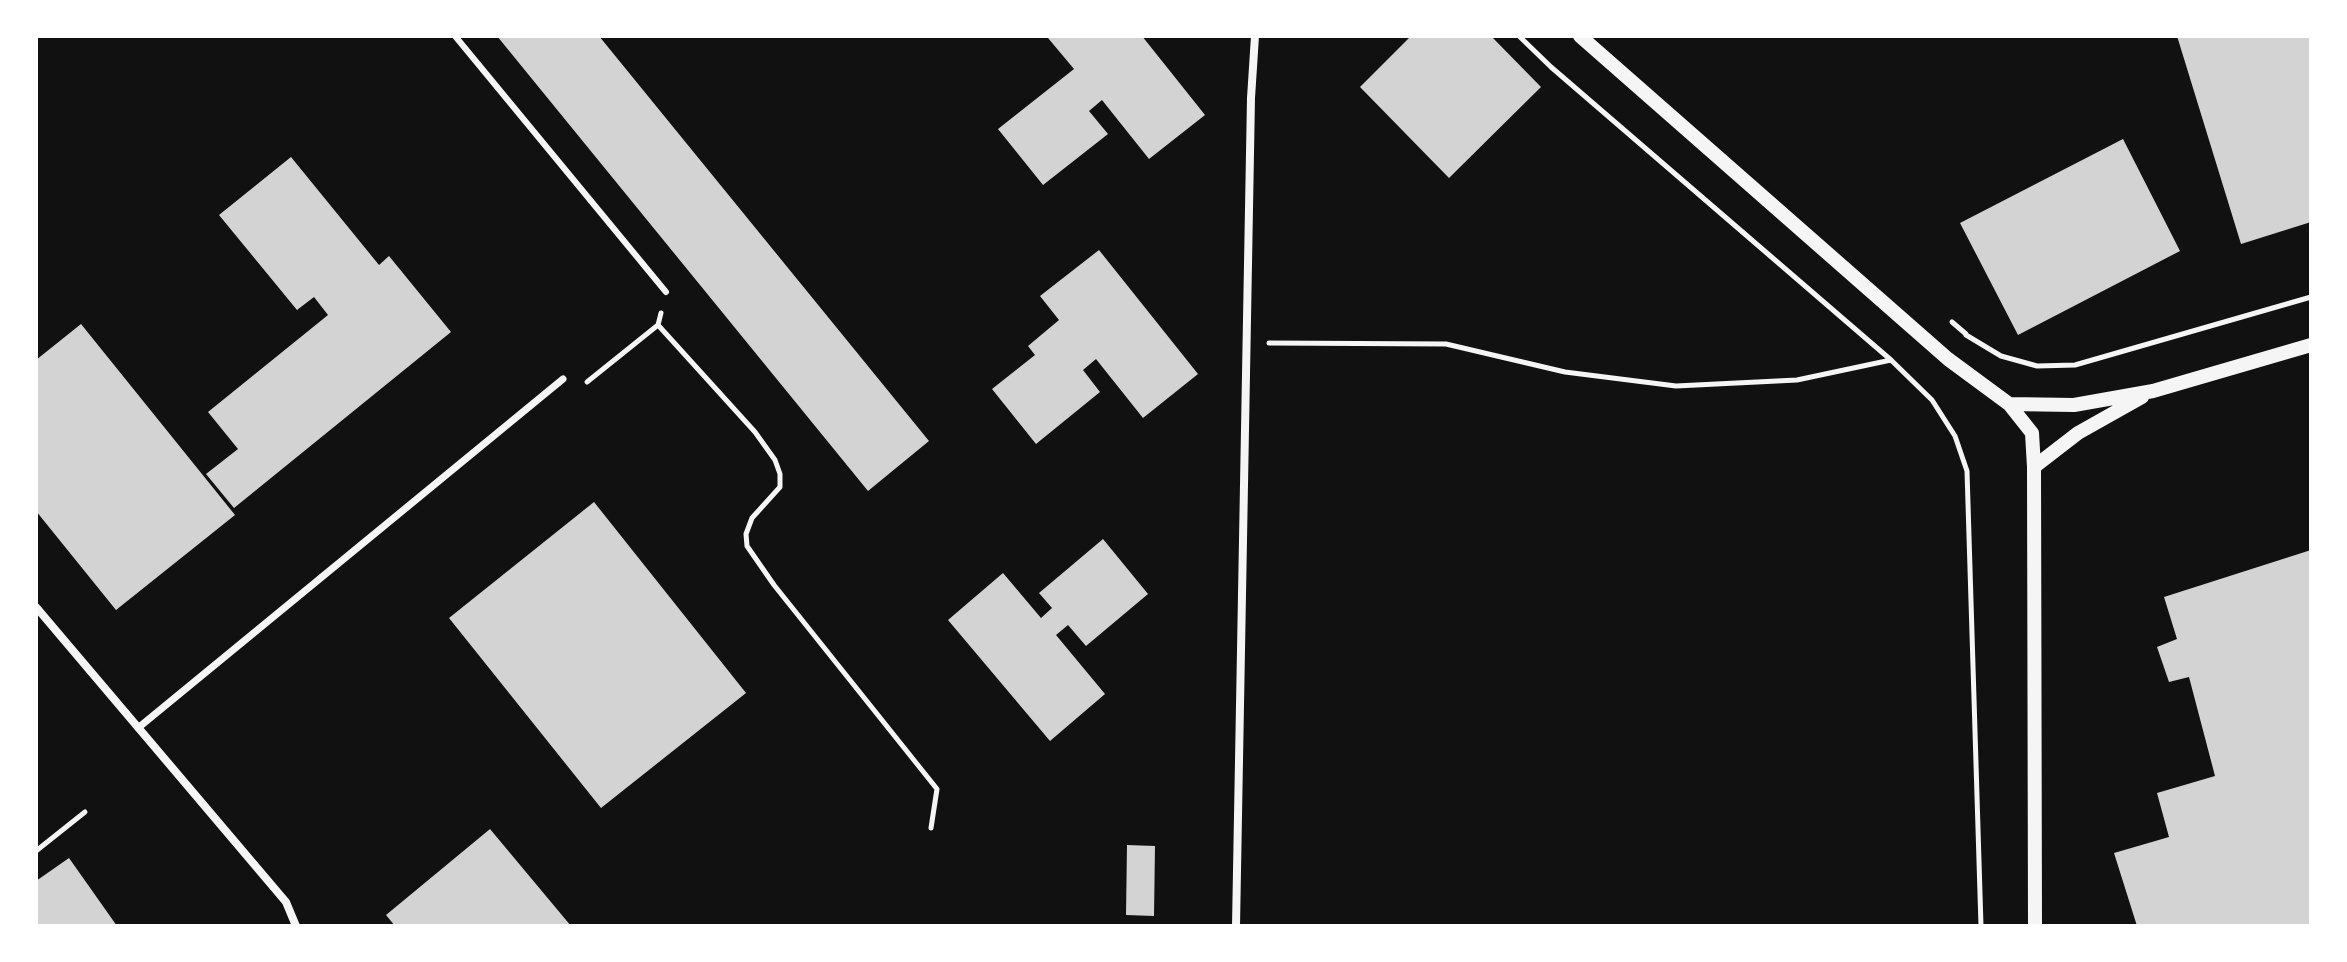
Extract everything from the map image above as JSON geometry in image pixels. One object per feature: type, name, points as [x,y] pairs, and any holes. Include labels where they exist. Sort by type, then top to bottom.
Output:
[{"type":"street","points":[[1236,926],[1251,98],[1255,36]]},
{"type":"street","points":[[1583,37],[1948,359],[2009,404],[2032,433],[2035,926]]},
{"type":"street","points":[[2009,404],[2074,405],[2153,391],[2311,345]]},
{"type":"street","points":[[138,728],[563,379]]},
{"type":"street","points":[[2034,467],[2078,433],[2153,391]]},
{"type":"street","points":[[36,607],[286,902],[296,926]]},
{"type":"lane","points":[[455,36],[666,292]]},
{"type":"path","points":[[1519,36],[1891,360],[1932,400],[1955,436],[1967,471],[1981,926]]},
{"type":"path","points":[[580,388],[658,325],[666,292]]},
{"type":"path","points":[[1915,383],[1948,359],[1966,334],[2001,356],[2037,366],[2075,365],[2311,297]]},
{"type":"path","points":[[658,325],[755,432],[775,460],[780,487],[752,518],[746,534],[747,546],[774,585],[937,789],[931,828]]},
{"type":"path","points":[[1269,357],[1269,341],[1446,344],[1565,372],[1676,386],[1797,380],[1891,360]]},
{"type":"path","points":[[36,851],[85,812]]},
{"type":"building","points":[[497,36],[599,36],[929,441],[868,491]]},
{"type":"building","points":[[1142,36],[1205,115],[1149,159],[1102,100],[1089,111],[1108,134],[1043,185],[998,129],[1074,69],[1048,38]]},
{"type":"building","points":[[1411,36],[1491,36],[1541,87],[1449,178],[1360,87]]},
{"type":"building","points":[[2177,36],[2309,36],[2311,222],[2241,244]]},
{"type":"building","points":[[2123,139],[2180,251],[2018,335],[1960,223]]},
{"type":"building","points":[[291,157],[379,265],[389,256],[451,332],[234,508],[206,474],[238,449],[208,412],[328,315],[314,297],[297,310],[219,215]]},
{"type":"building","points":[[1099,250],[1198,374],[1143,418],[1096,359],[1083,370],[1100,392],[1036,444],[992,389],[1035,355],[1028,346],[1059,320],[1040,296]]},
{"type":"building","points":[[81,324],[235,515],[116,610],[36,511],[36,360]]},
{"type":"building","points":[[594,502],[746,693],[601,808],[449,618]]},
{"type":"building","points":[[1103,539],[1148,594],[1086,646],[1068,625],[1056,635],[1105,694],[1050,741],[948,620],[1003,573],[1041,618],[1052,608],[1039,593]]},
{"type":"building","points":[[2311,550],[2311,926],[2137,926],[2114,853],[2169,837],[2157,793],[2215,776],[2189,677],[2169,682],[2157,647],[2177,639],[2164,597]]},
{"type":"building","points":[[490,829],[571,926],[395,926],[386,915]]},
{"type":"building","points":[[1127,845],[1155,846],[1154,916],[1126,915]]},
{"type":"building","points":[[69,858],[117,926],[36,926],[36,881]]}]
